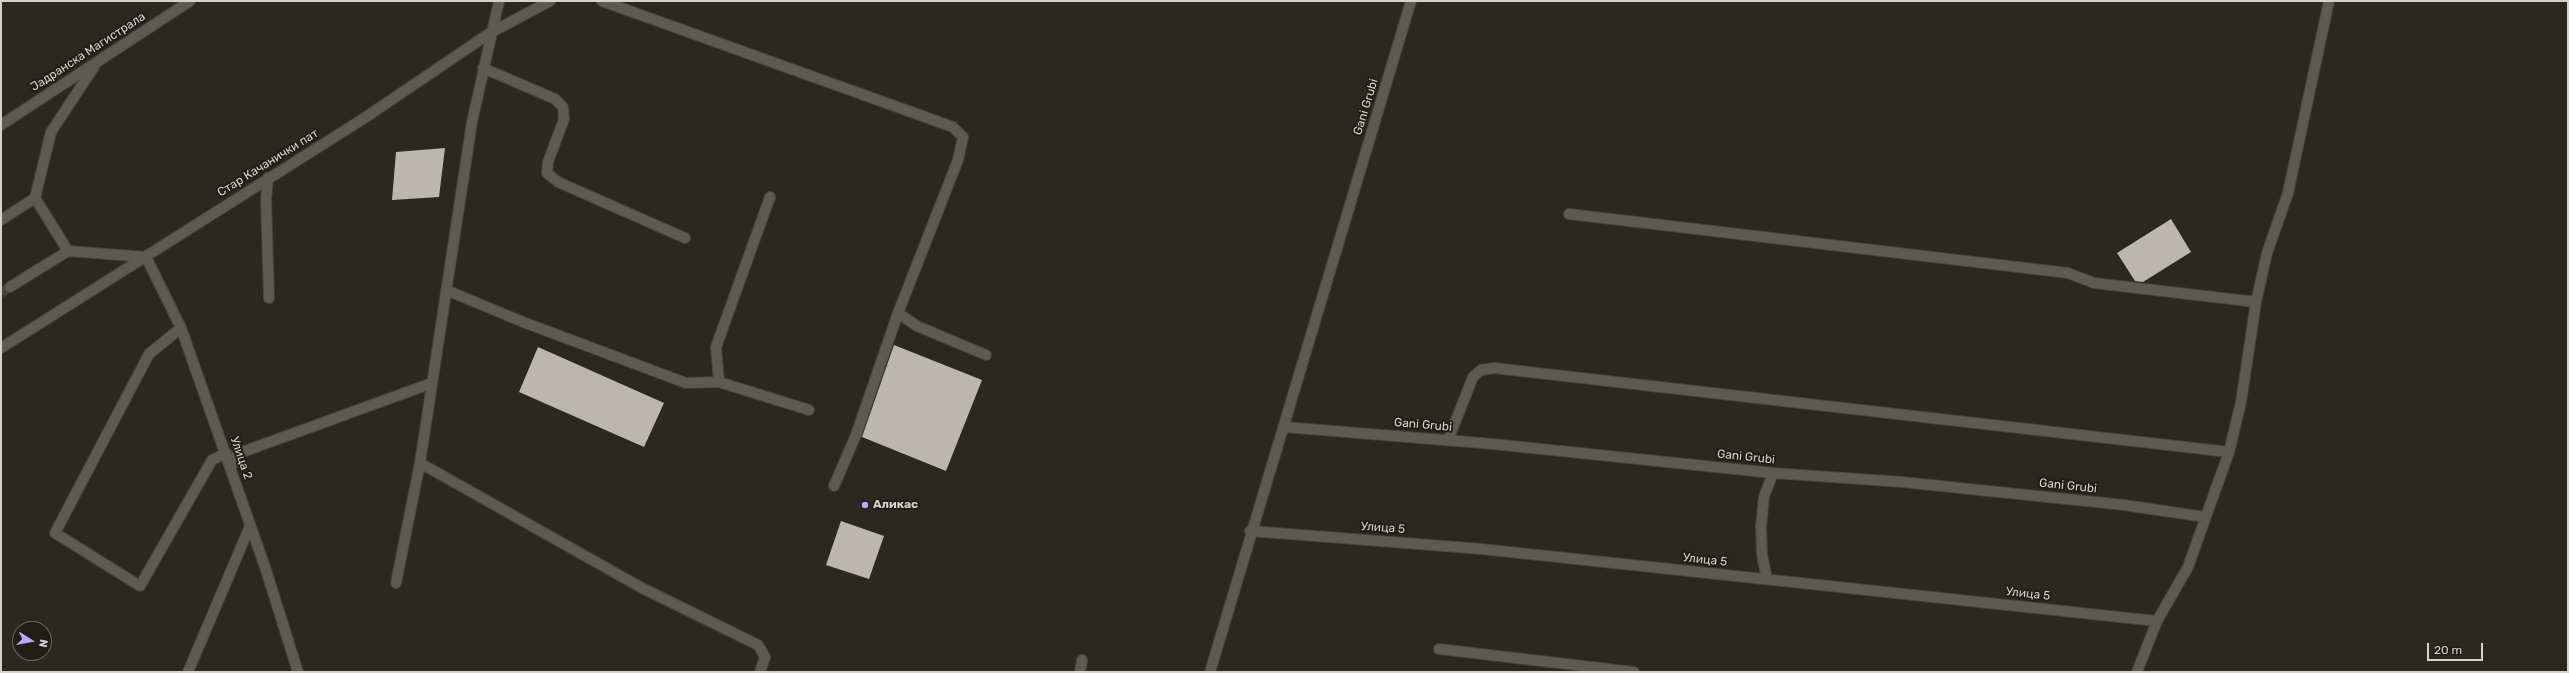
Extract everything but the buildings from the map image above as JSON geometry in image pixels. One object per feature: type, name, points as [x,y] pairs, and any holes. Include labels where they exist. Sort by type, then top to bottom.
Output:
[{"type":"street","name":"Јадранска Магистрала","points":[[1,125],[190,1]]},
{"type":"street","points":[[396,582],[420,463],[472,122],[490,33],[499,1]]},
{"type":"street","name":"Стар Качанички пат","points":[[1,348],[363,119],[490,33],[550,1]]},
{"type":"street","points":[[602,1],[953,127],[963,137],[958,160],[898,313],[856,435],[834,486]]},
{"type":"street","name":"Gani Grubi","points":[[1210,672],[1250,531],[1284,427],[1411,1]]},
{"type":"street","points":[[2137,672],[2157,621],[2188,567],[2229,452],[2241,402],[2256,302],[2266,253],[2290,186],[2329,1]]},
{"type":"street","points":[[1,220],[35,198],[51,132],[97,62]]},
{"type":"street","points":[[483,68],[555,100],[563,107],[564,119],[548,162],[547,173],[558,182],[685,238]]},
{"type":"street","points":[[268,178],[266,200],[268,298]]},
{"type":"street","points":[[719,382],[716,347],[770,197]]},
{"type":"street","points":[[35,198],[68,251]]},
{"type":"street","points":[[1569,214],[2068,273],[2094,283],[2256,302]]},
{"type":"street","points":[[10,287],[68,251],[146,257]]},
{"type":"street","name":"Улица 2","points":[[146,257],[181,328],[231,467],[298,672]]},
{"type":"street","points":[[446,290],[523,322],[686,383],[719,382],[809,410]]},
{"type":"street","points":[[898,313],[917,326],[986,355]]},
{"type":"street","points":[[181,328],[149,354],[55,533],[140,586],[212,460],[226,453]]},
{"type":"street","points":[[1448,440],[1473,377],[1481,370],[1494,368],[2229,452]]},
{"type":"street","points":[[231,467],[237,454],[432,383]]},
{"type":"street","name":"Gani Grubi","points":[[1284,427],[1448,440],[1773,474],[1902,482],[2124,505],[2205,517]]},
{"type":"street","points":[[420,463],[642,588],[758,645],[765,657],[760,672]]},
{"type":"street","points":[[1767,579],[1762,555],[1761,526],[1764,497],[1773,474]]},
{"type":"street","points":[[188,672],[250,526]]},
{"type":"street","name":"Улица 5","points":[[1250,531],[1482,549],[2157,621]]},
{"type":"street","points":[[1439,649],[1634,672]]},
{"type":"street","points":[[1080,672],[1082,660]]},
{"type":"tunnel","points":[[1,293],[10,287]]},
{"type":"place","name":"Аликас","points":[[865,505]]}]
